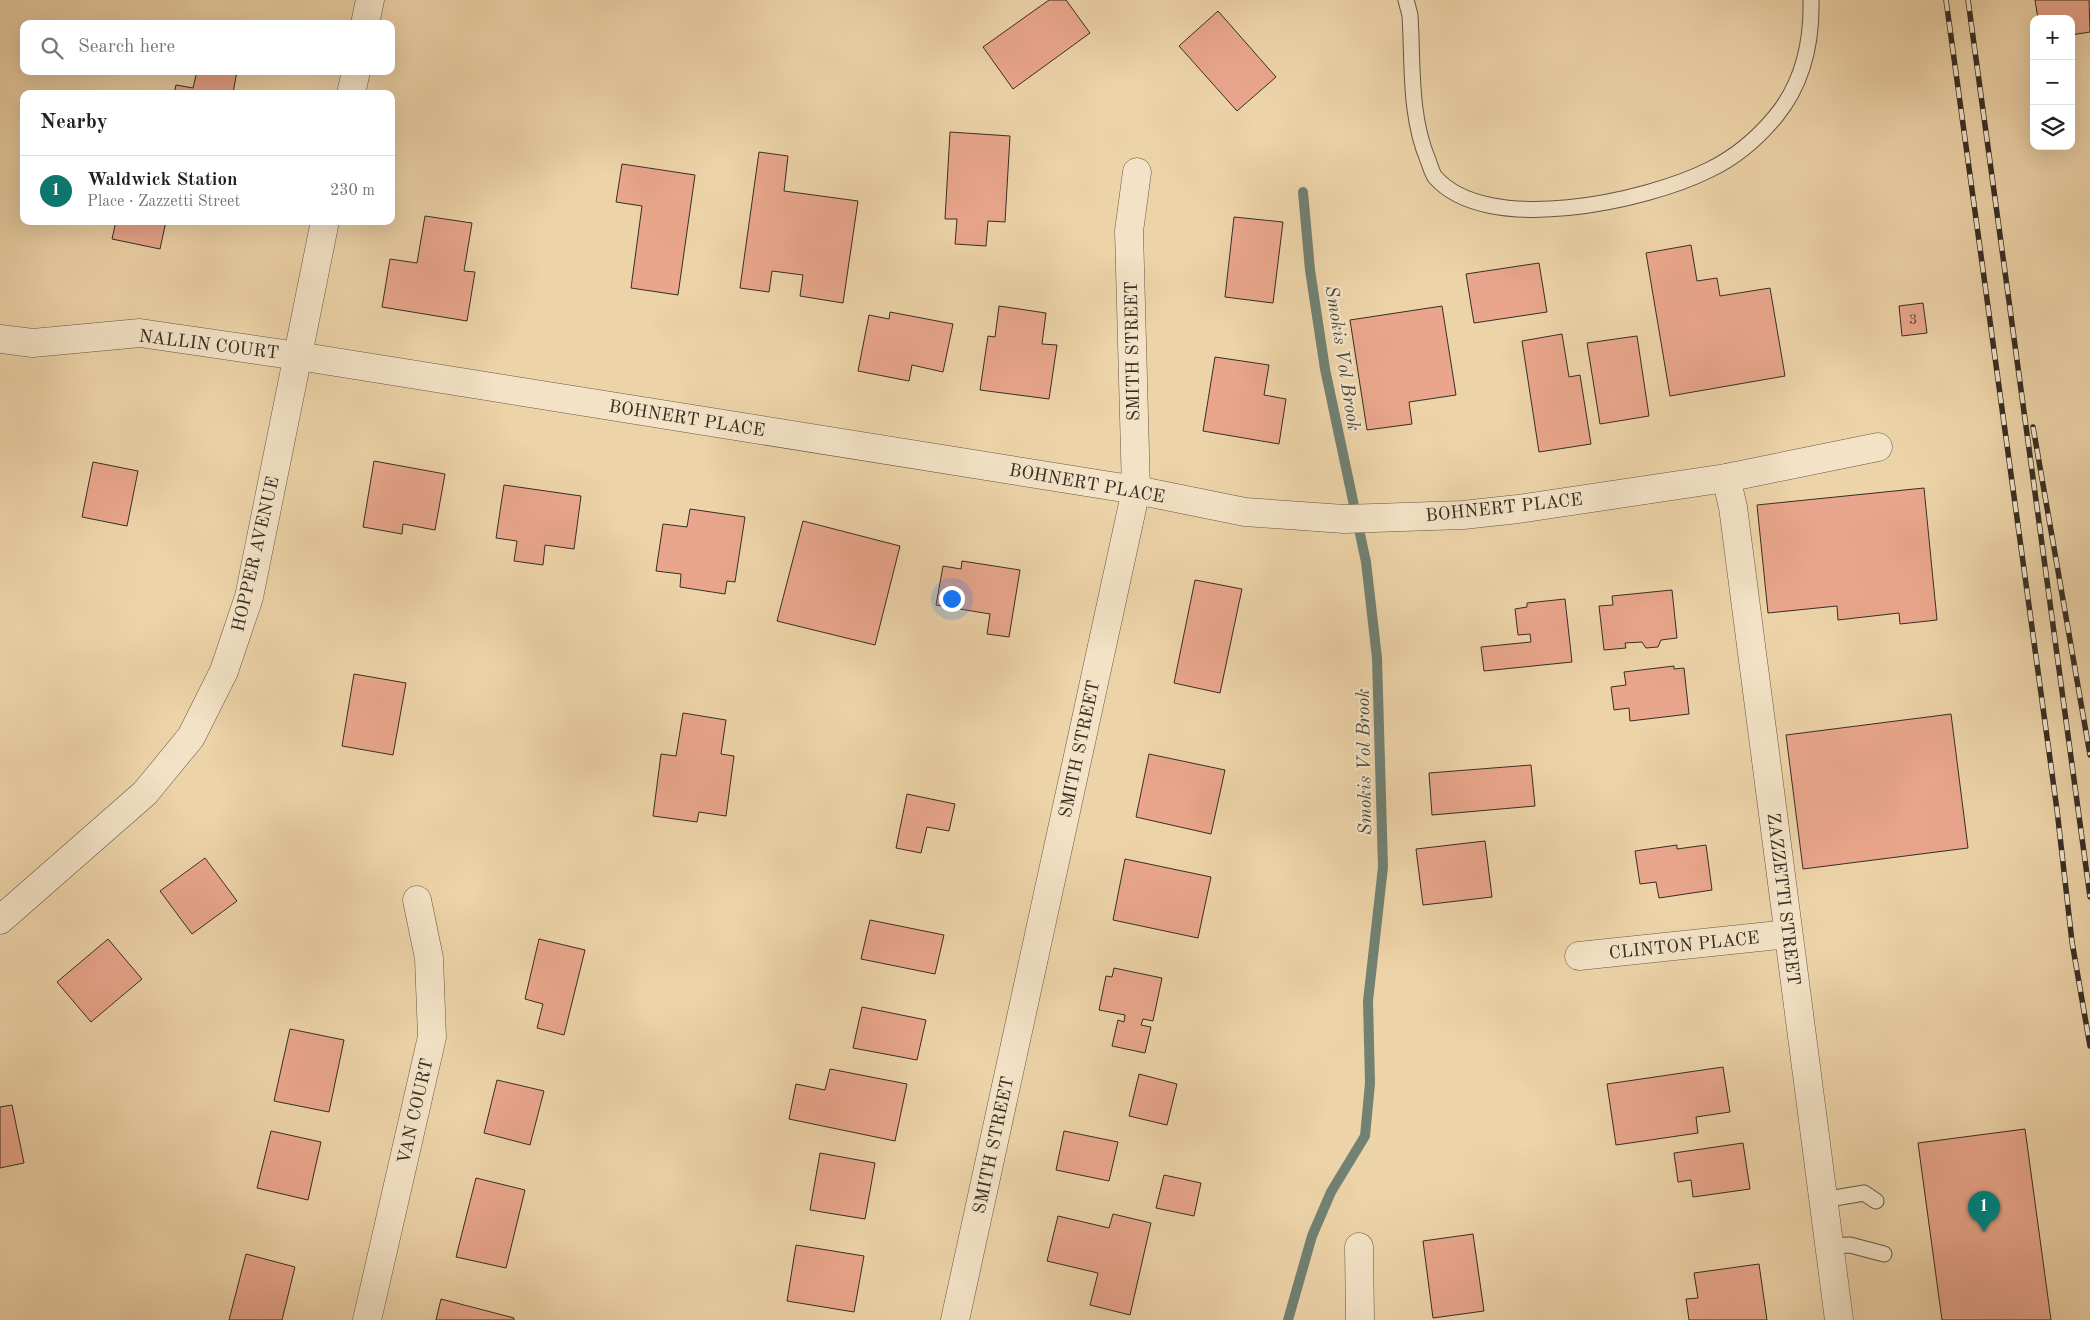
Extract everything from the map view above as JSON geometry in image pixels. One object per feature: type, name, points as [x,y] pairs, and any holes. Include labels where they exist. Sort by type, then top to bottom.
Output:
[{"type":"street","points":[[366,20],[370,0]]},
{"type":"street","points":[[352,90],[355,75]]},
{"type":"street","name":"SMITH STREET","points":[[954,1320],[1136,490],[1129,231],[1137,172]]},
{"type":"street","name":"HOPPER AVENUE","points":[[0,920],[145,793],[191,737],[224,671],[249,597],[324,225]]},
{"type":"street","name":"NALLIN COURT","points":[[0,339],[33,343],[140,333],[298,356]]},
{"type":"street","name":"BOHNERT PLACE","points":[[298,356],[1136,490],[1245,512],[1344,518],[1463,515],[1518,509],[1726,478],[1878,447]]},
{"type":"street","name":"ZAZZETTI STREET","points":[[1726,478],[1733,507],[1839,1320]]},
{"type":"street","name":"VAN COURT","points":[[367,1320],[432,1037],[428,958],[417,900]]},
{"type":"street","name":"CLINTON PLACE","points":[[1579,956],[1788,934]]},
{"type":"street","points":[[1359,1248],[1360,1320]]},
{"type":"lane","points":[[1406,0],[1410,15],[1414,110],[1422,145],[1435,176],[1458,194],[1488,206],[1534,210],[1578,206],[1631,197],[1682,182],[1710,170],[1745,147],[1776,116],[1798,83],[1808,48],[1811,0]]},
{"type":"lane","points":[[1823,1200],[1864,1193],[1876,1201]]},
{"type":"lane","points":[[1829,1246],[1850,1244],[1884,1254]]},
{"type":"building","points":[[1049,0],[1066,0],[1090,33],[1013,89],[983,47]]},
{"type":"building","points":[[2035,0],[2089,0],[2090,32],[2075,34],[2075,15],[2037,15]]},
{"type":"building","points":[[1218,11],[1276,77],[1237,111],[1179,46]]},
{"type":"building","points":[[196,75],[236,75],[234,90],[175,90],[176,85],[193,88]]},
{"type":"building","points":[[950,132],[1010,136],[1005,222],[988,221],[986,246],[955,244],[957,219],[945,219]]},
{"type":"building","points":[[759,152],[788,156],[784,191],[858,201],[843,303],[800,296],[803,275],[772,271],[769,292],[740,288]]},
{"type":"building","points":[[622,164],[695,175],[678,295],[631,288],[642,206],[616,202]]},
{"type":"building","points":[[425,216],[472,223],[464,271],[475,272],[467,321],[382,307],[390,259],[417,263]]},
{"type":"building","points":[[1234,217],[1283,222],[1273,303],[1225,297]]},
{"type":"building","points":[[115,225],[165,225],[160,249],[112,239]]},
{"type":"building","points":[[1691,245],[1697,281],[1717,278],[1720,296],[1770,288],[1785,376],[1670,396],[1646,253]]},
{"type":"building","points":[[1539,263],[1547,312],[1474,323],[1466,274]]},
{"type":"building","points":[[1923,303],[1927,333],[1902,336],[1899,306]]},
{"type":"building","points":[[999,306],[1046,313],[1042,344],[1057,345],[1049,399],[980,390],[988,336],[995,337]]},
{"type":"building","points":[[1442,306],[1456,395],[1409,402],[1412,424],[1367,430],[1350,320]]},
{"type":"building","points":[[890,312],[953,324],[943,372],[912,365],[909,381],[858,371],[869,315],[889,319]]},
{"type":"building","points":[[1562,334],[1569,377],[1580,375],[1591,444],[1539,452],[1522,341]]},
{"type":"building","points":[[1637,336],[1649,416],[1600,424],[1587,343]]},
{"type":"building","points":[[1215,357],[1269,365],[1264,395],[1286,399],[1279,444],[1203,431]]},
{"type":"building","points":[[374,461],[445,474],[435,530],[403,524],[402,534],[363,527]]},
{"type":"building","points":[[93,462],[138,471],[127,526],[82,517]]},
{"type":"building","points":[[504,485],[581,496],[574,549],[545,545],[543,565],[514,561],[517,541],[496,538]]},
{"type":"building","points":[[1924,488],[1937,620],[1900,624],[1899,613],[1838,620],[1837,606],[1768,613],[1757,505]]},
{"type":"building","points":[[690,509],[745,517],[735,582],[727,581],[725,594],[680,587],[681,574],[656,571],[663,524],[687,527]]},
{"type":"building","points":[[803,521],[900,546],[875,645],[777,621]]},
{"type":"building","points":[[962,561],[1020,570],[1009,637],[987,634],[990,614],[936,605],[943,566],[961,569]]},
{"type":"building","points":[[1195,580],[1242,589],[1220,693],[1174,683]]},
{"type":"building","points":[[1672,590],[1677,638],[1661,640],[1658,647],[1646,648],[1642,642],[1625,643],[1626,648],[1604,650],[1599,606],[1613,605],[1612,596]]},
{"type":"building","points":[[1565,599],[1572,662],[1484,671],[1481,647],[1531,642],[1530,634],[1518,635],[1515,609],[1527,607],[1527,603]]},
{"type":"building","points":[[1674,666],[1674,669],[1684,668],[1689,714],[1630,721],[1629,708],[1614,710],[1611,687],[1626,685],[1624,672]]},
{"type":"building","points":[[354,674],[406,683],[393,755],[342,746]]},
{"type":"building","points":[[683,713],[726,720],[721,754],[734,756],[726,816],[699,812],[697,822],[653,816],[661,754],[676,756]]},
{"type":"building","points":[[1951,714],[1968,848],[1803,869],[1786,735]]},
{"type":"building","points":[[1149,754],[1225,770],[1211,834],[1136,817]]},
{"type":"building","points":[[1531,765],[1535,806],[1432,815],[1429,773]]},
{"type":"building","points":[[907,794],[955,804],[949,831],[927,827],[921,853],[896,848]]},
{"type":"building","points":[[1485,841],[1492,897],[1423,905],[1416,849]]},
{"type":"building","points":[[1677,845],[1677,849],[1706,845],[1712,890],[1659,898],[1656,882],[1640,884],[1635,851]]},
{"type":"building","points":[[205,858],[237,901],[192,934],[160,891]]},
{"type":"building","points":[[1125,859],[1211,877],[1198,938],[1113,920]]},
{"type":"building","points":[[870,920],[944,935],[935,974],[861,959]]},
{"type":"building","points":[[108,939],[142,979],[91,1022],[57,982]]},
{"type":"building","points":[[539,939],[585,950],[564,1035],[537,1028],[543,1004],[525,999]]},
{"type":"building","points":[[1114,968],[1162,978],[1153,1021],[1143,1019],[1141,1025],[1151,1027],[1145,1053],[1112,1046],[1118,1020],[1124,1022],[1125,1015],[1099,1010],[1106,976],[1112,977]]},
{"type":"building","points":[[862,1007],[926,1020],[917,1060],[853,1048]]},
{"type":"building","points":[[290,1029],[344,1040],[329,1112],[274,1101]]},
{"type":"building","points":[[1723,1067],[1730,1112],[1696,1117],[1698,1133],[1616,1145],[1607,1084]]},
{"type":"building","points":[[830,1069],[907,1084],[895,1141],[789,1119],[796,1084],[825,1090]]},
{"type":"building","points":[[1139,1074],[1177,1084],[1167,1125],[1129,1116]]},
{"type":"building","points":[[497,1080],[544,1091],[530,1145],[484,1133]]},
{"type":"building","points":[[12,1105],[24,1163],[0,1168],[0,1107]]},
{"type":"building","points":[[2025,1129],[2051,1320],[1942,1320],[1918,1143]]},
{"type":"building","points":[[271,1131],[321,1142],[308,1200],[257,1188]]},
{"type":"building","points":[[1064,1131],[1118,1142],[1109,1181],[1056,1170]]},
{"type":"building","points":[[1743,1143],[1750,1189],[1693,1197],[1691,1180],[1678,1182],[1674,1153]]},
{"type":"building","points":[[820,1153],[875,1163],[865,1219],[810,1210]]},
{"type":"building","points":[[1164,1175],[1201,1183],[1194,1216],[1156,1208]]},
{"type":"building","points":[[476,1178],[525,1190],[506,1268],[456,1257]]},
{"type":"building","points":[[1113,1214],[1151,1223],[1130,1315],[1090,1305],[1098,1273],[1047,1261],[1058,1216],[1109,1228]]},
{"type":"building","points":[[1473,1234],[1484,1311],[1433,1318],[1423,1241]]},
{"type":"building","points":[[796,1245],[864,1256],[854,1312],[787,1301]]},
{"type":"building","points":[[246,1254],[295,1267],[282,1320],[229,1320]]},
{"type":"building","points":[[1759,1264],[1767,1320],[1689,1320],[1686,1299],[1698,1298],[1694,1273]]},
{"type":"building","points":[[441,1299],[514,1318],[514,1320],[436,1320]]},
{"type":"waterway","name":"Smokis Vol Brook","points":[[1288,1320],[1312,1236],[1331,1192],[1365,1136],[1370,1083],[1368,1001],[1383,867],[1377,658],[1366,562],[1325,369],[1310,270],[1303,192]]},
{"type":"railway","points":[[1946,0],[2057,810],[2072,942],[2090,1046]]},
{"type":"railway","points":[[1968,0],[2090,897]]},
{"type":"railway","points":[[2033,427],[2090,755]]},
{"type":"place","name":"Waldwick Station","points":[[1984,1232]]}]
